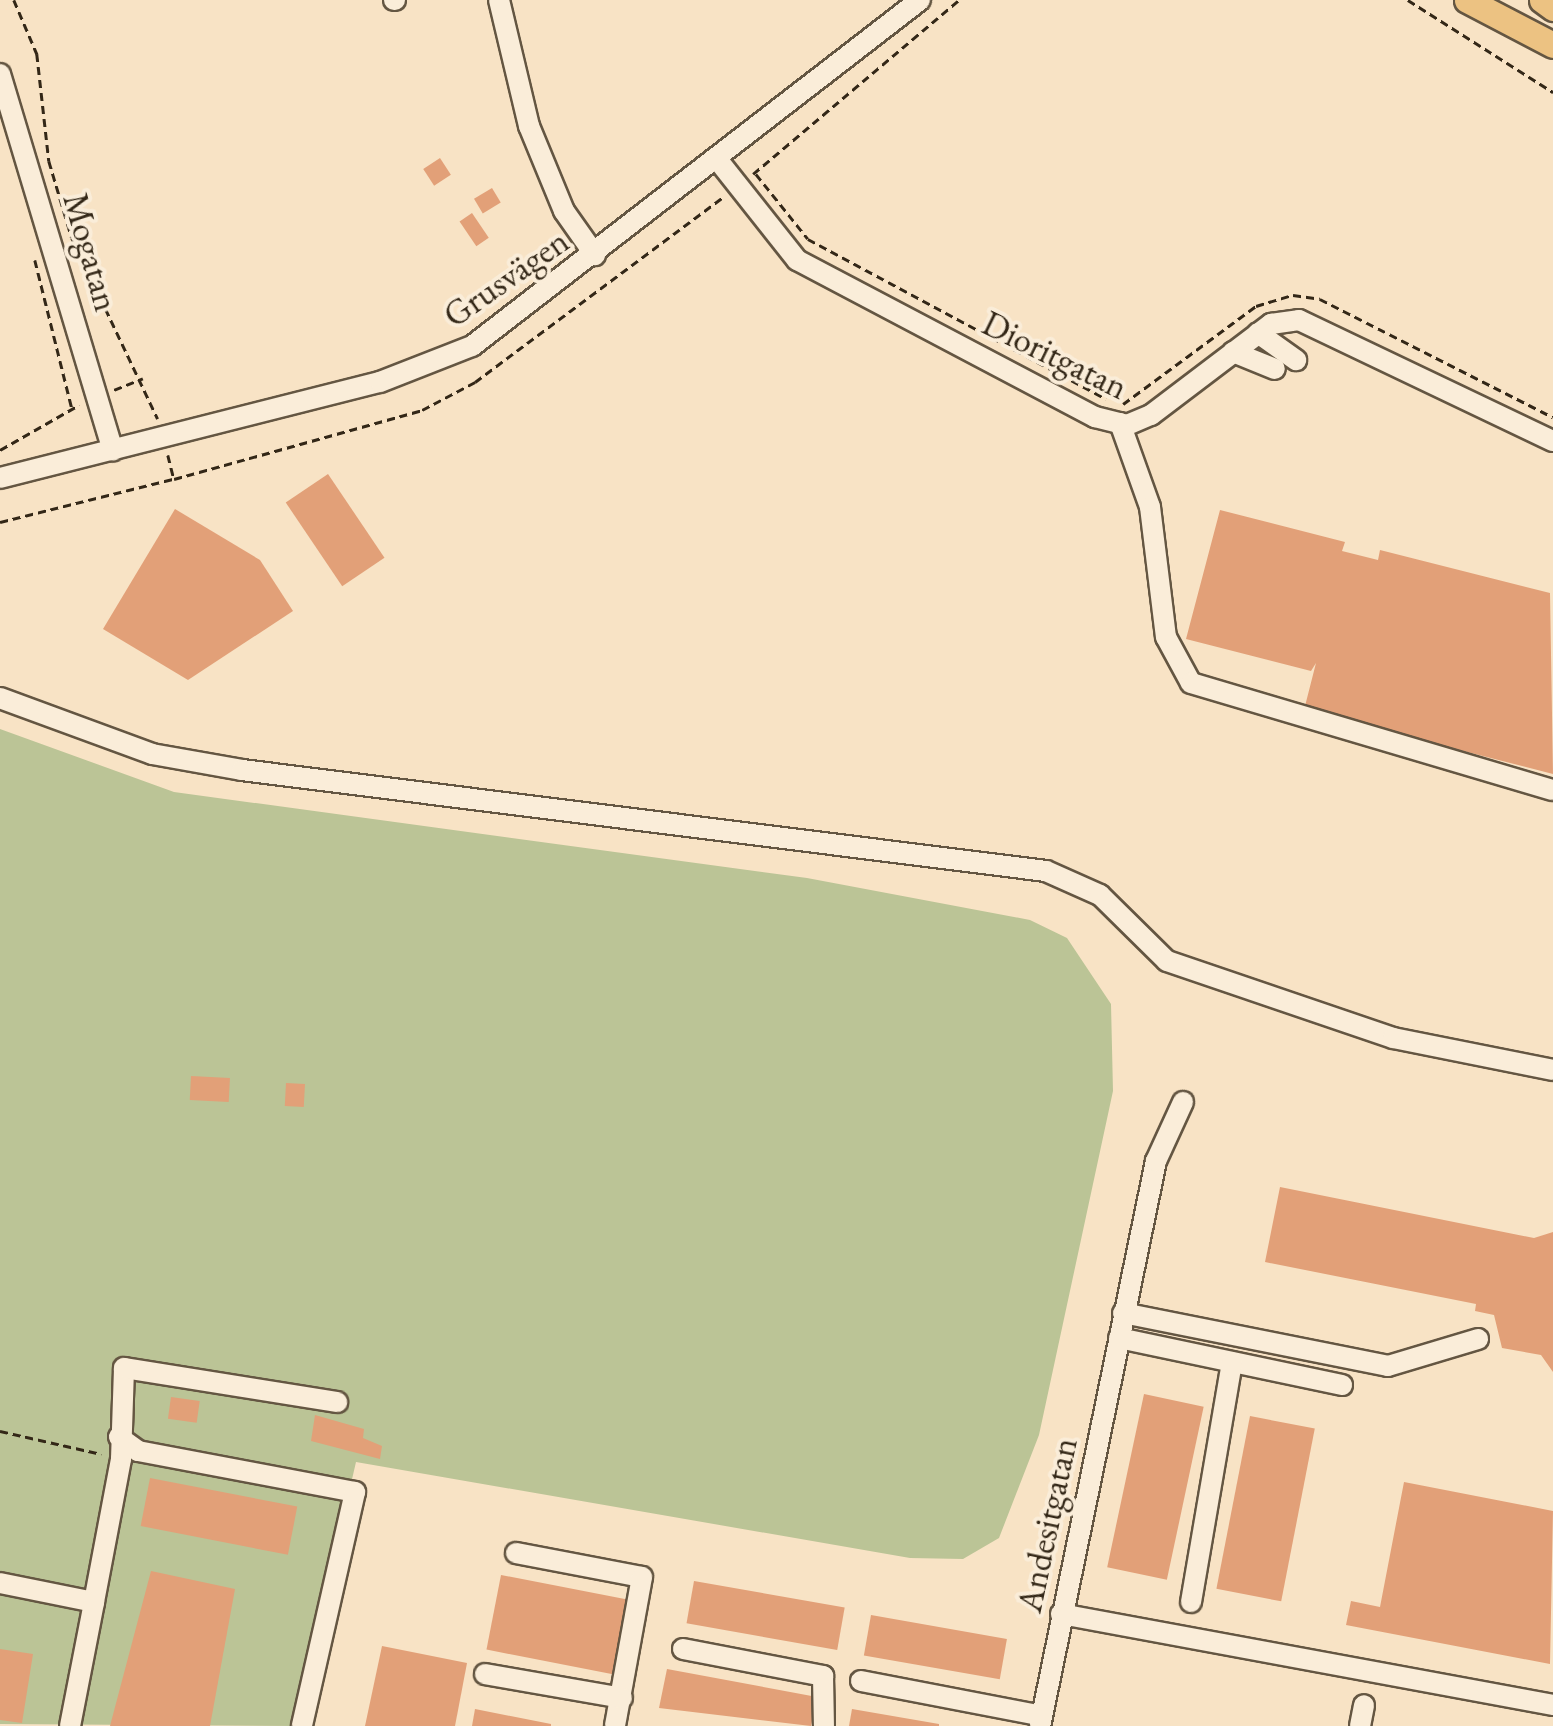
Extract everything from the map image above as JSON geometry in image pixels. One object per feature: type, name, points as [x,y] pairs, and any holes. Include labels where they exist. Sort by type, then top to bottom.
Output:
[{"type":"main road","points":[[1467,0],[1553,45]]},
{"type":"main road","points":[[1542,0],[1553,8]]},
{"type":"street","points":[[499,0],[528,126],[564,212],[595,255]]},
{"type":"street","name":"Grusvägen","points":[[0,478],[444,360],[595,255],[920,0]]},
{"type":"street","name":"Mogatan","points":[[0,74],[113,450]]},
{"type":"street","name":"Dioritgatan","points":[[717,159],[747,180],[797,260],[1120,424],[1151,416],[1258,333],[1298,320],[1333,330],[1553,441]]},
{"type":"street","points":[[1258,333],[1296,360]]},
{"type":"street","points":[[1232,352],[1275,368]]},
{"type":"street","points":[[1120,424],[1150,508],[1166,637],[1191,683],[1553,790]]},
{"type":"street","points":[[0,698],[152,754],[242,770],[1046,871],[1100,895],[1167,960],[1393,1038],[1553,1070]]},
{"type":"street","name":"Andesitgatan","points":[[1041,1721],[1156,1161],[1182,1102]]},
{"type":"street","points":[[1123,1314],[1388,1366],[1478,1339]]},
{"type":"street","points":[[1119,1338],[1342,1385]]},
{"type":"street","points":[[1191,1602],[1232,1362]]},
{"type":"street","points":[[70,1726],[120,1448],[124,1368],[337,1402]]},
{"type":"street","points":[[120,1448],[355,1492],[302,1726]]},
{"type":"street","points":[[516,1553],[642,1578],[616,1726]]},
{"type":"street","points":[[0,1582],[94,1602]]},
{"type":"street","points":[[1062,1614],[1553,1706]]},
{"type":"street","points":[[683,1649],[823,1676],[824,1726]]},
{"type":"street","points":[[485,1674],[622,1698]]},
{"type":"street","points":[[862,1680],[1041,1721]]},
{"type":"path","points":[[14,0],[38,54],[49,161],[72,238],[145,377],[174,479]]},
{"type":"path","points":[[0,522],[382,425],[454,394],[747,180],[959,0]]},
{"type":"path","points":[[1408,0],[1553,92]]},
{"type":"path","points":[[747,180],[808,239],[1113,402],[1134,399],[1266,300],[1292,295],[1320,300],[1553,417]]},
{"type":"path","points":[[30,241],[72,408]]},
{"type":"path","points":[[0,450],[72,408],[145,377]]},
{"type":"path","points":[[0,1430],[120,1448]]},
{"type":"green space","points":[[0,729],[174,792],[807,878],[1030,920],[1067,938],[1111,1004],[1113,1091],[1039,1435],[999,1538],[963,1559],[910,1558],[356,1462],[295,1726],[0,1724]]},
{"type":"building","points":[[440,158],[451,175],[434,186],[423,169]]},
{"type":"building","points":[[492,188],[501,203],[483,213],[474,199]]},
{"type":"building","points":[[472,213],[489,238],[476,246],[460,221]]},
{"type":"building","points":[[328,474],[384,558],[342,586],[286,503]]},
{"type":"building","points":[[175,509],[260,560],[293,611],[188,680],[103,629]]},
{"type":"building","points":[[1220,510],[1345,542],[1342,551],[1378,560],[1380,550],[1550,593],[1553,774],[1304,710],[1316,663],[1311,671],[1186,639]]},
{"type":"building","points":[[191,1076],[230,1078],[229,1102],[190,1100]]},
{"type":"building","points":[[286,1083],[305,1084],[304,1107],[285,1106]]},
{"type":"building","points":[[1280,1187],[1534,1238],[1553,1232],[1553,1372],[1541,1355],[1502,1348],[1494,1315],[1475,1311],[1476,1304],[1265,1262]]},
{"type":"building","points":[[1144,1394],[1204,1407],[1167,1580],[1107,1567]]},
{"type":"building","points":[[171,1397],[200,1401],[197,1423],[168,1419]]},
{"type":"building","points":[[315,1415],[364,1429],[363,1438],[382,1446],[380,1459],[311,1441]]},
{"type":"building","points":[[1250,1416],[1315,1429],[1281,1601],[1216,1589]]},
{"type":"building","points":[[150,1478],[297,1507],[288,1555],[141,1526]]},
{"type":"building","points":[[1404,1482],[1553,1511],[1550,1664],[1346,1625],[1351,1601],[1380,1607]]},
{"type":"building","points":[[151,1571],[235,1589],[210,1726],[110,1726]]},
{"type":"building","points":[[501,1575],[629,1600],[614,1674],[486,1650]]},
{"type":"building","points":[[694,1581],[845,1608],[837,1650],[687,1623]]},
{"type":"building","points":[[871,1615],[1007,1639],[1000,1679],[864,1655]]},
{"type":"building","points":[[382,1646],[467,1663],[455,1726],[365,1726]]},
{"type":"building","points":[[0,1649],[33,1654],[22,1723],[0,1720]]},
{"type":"building","points":[[667,1669],[817,1697],[811,1726],[659,1708]]},
{"type":"building","points":[[475,1709],[551,1724],[551,1726],[472,1726]]},
{"type":"building","points":[[852,1709],[939,1724],[939,1726],[849,1726]]}]
